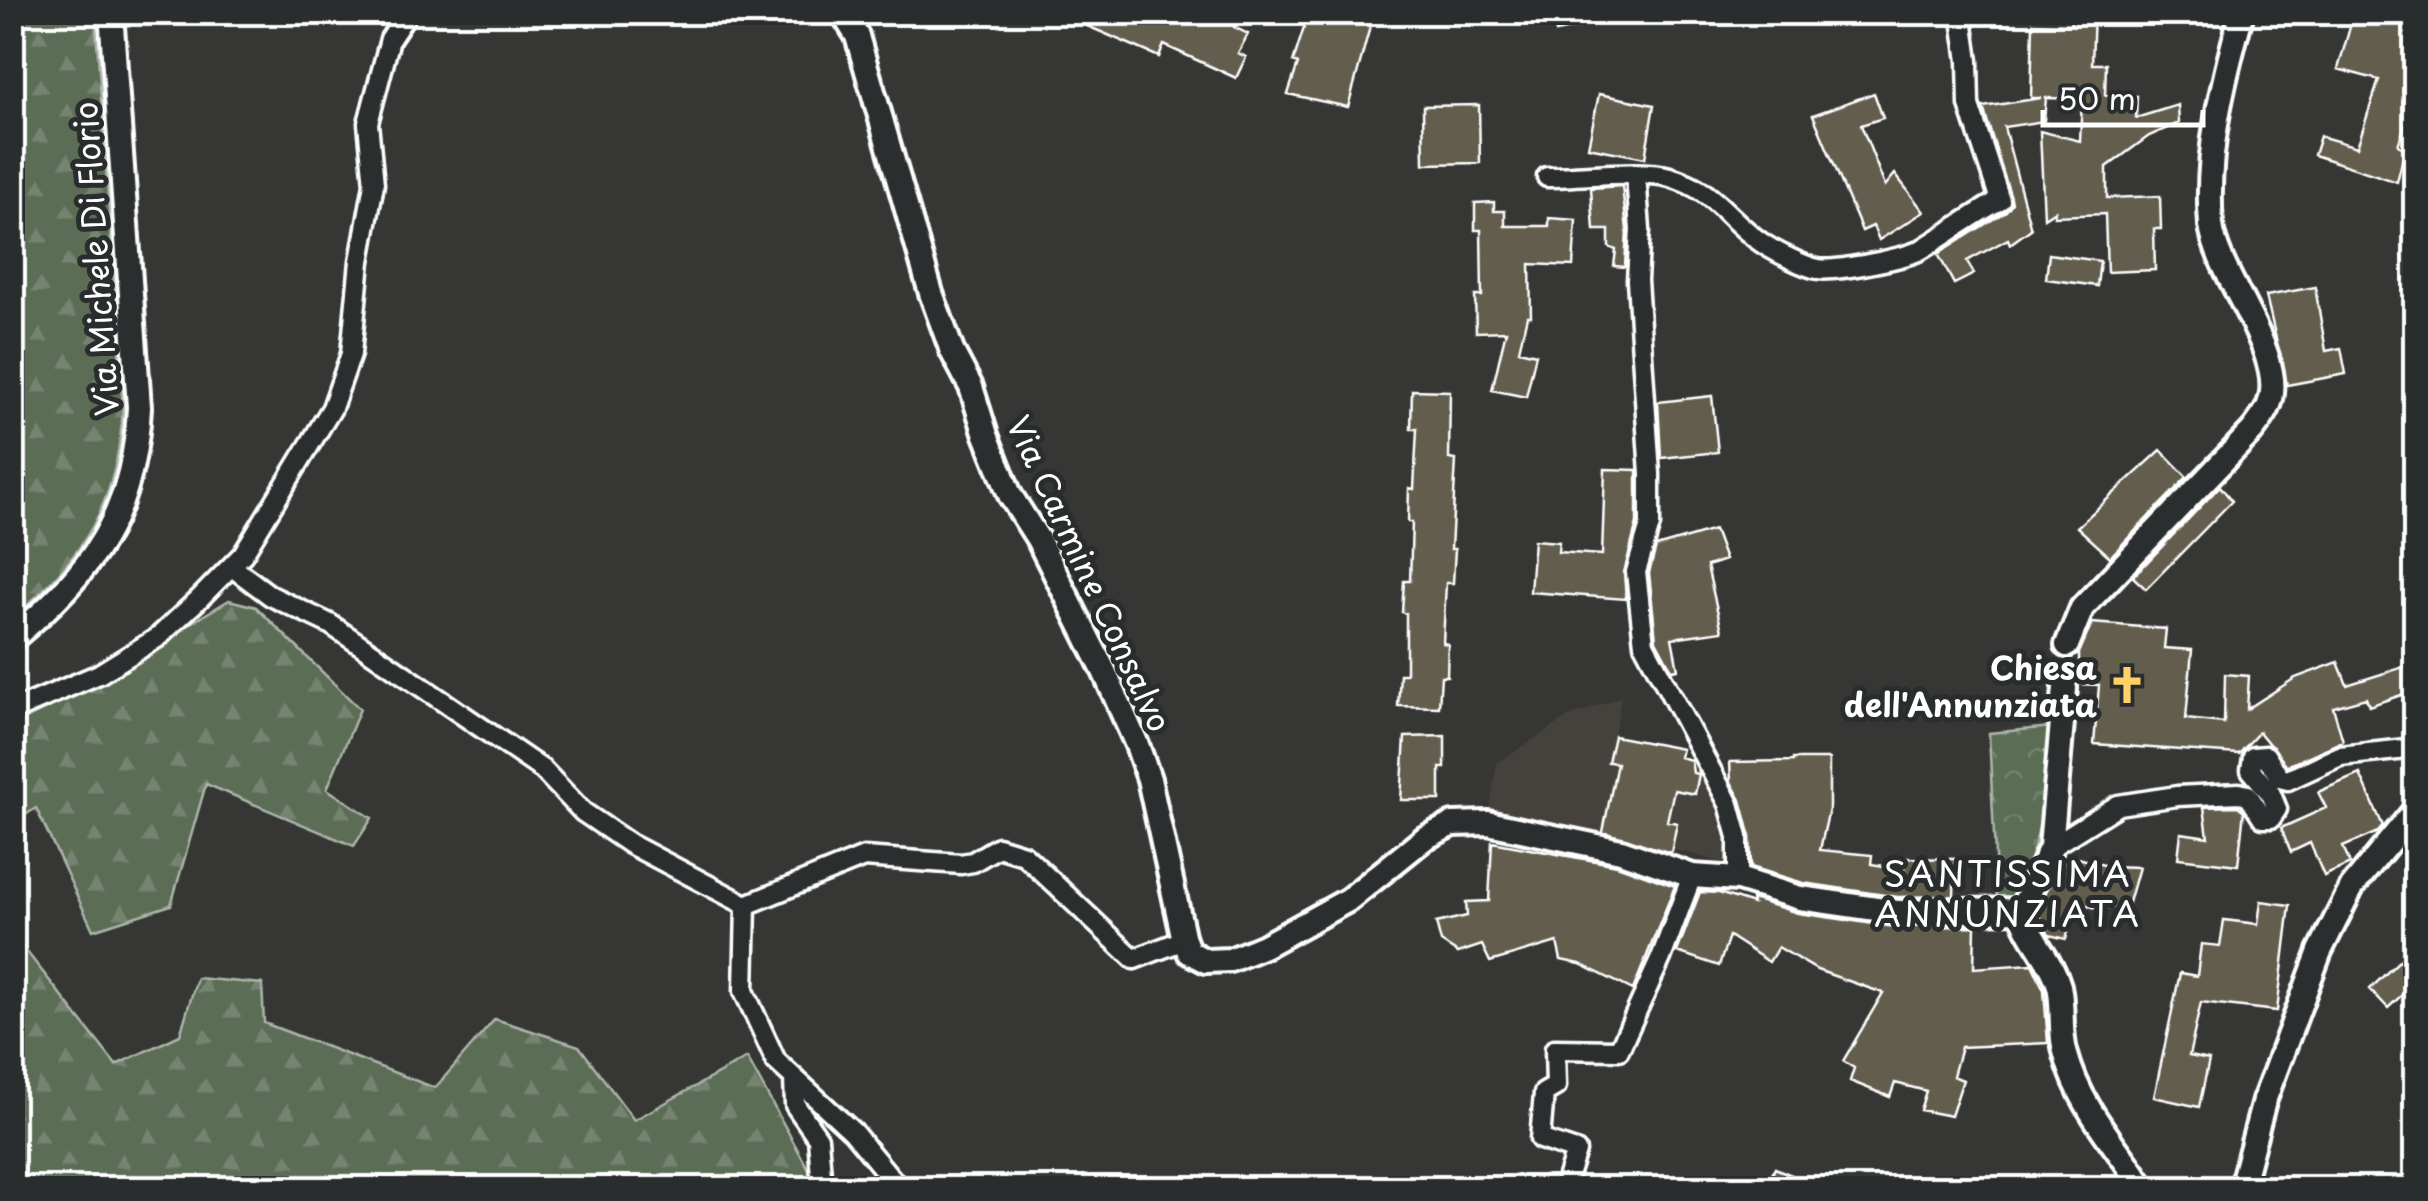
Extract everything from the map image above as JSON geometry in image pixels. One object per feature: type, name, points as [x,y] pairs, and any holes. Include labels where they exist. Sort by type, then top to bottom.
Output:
[{"type":"street","name":"Via Michele Di Florio","points":[[12,639],[50,606],[98,549],[128,488],[137,452],[139,407],[111,12]]},
{"type":"street","points":[[12,711],[99,674],[156,638],[232,568],[332,408],[351,354],[360,262],[374,184],[368,123],[390,39],[408,12]]},
{"type":"street","name":"Via Carmine Consalvo","points":[[842,12],[857,36],[930,293],[952,352],[971,387],[1010,494],[1038,539],[1104,670],[1150,779],[1184,940]]},
{"type":"street","points":[[1547,177],[1667,176],[1692,185],[1722,204],[1764,245],[1819,270],[1895,260],[1920,250],[2000,200],[1969,106],[1961,12]]},
{"type":"street","points":[[2068,645],[2082,608],[2252,431],[2269,407],[2273,390],[2264,347],[2211,230],[2213,140],[2242,12]]},
{"type":"street","points":[[1636,175],[1640,230],[1636,280],[1650,474],[1650,525],[1636,572],[1644,644],[1729,804],[1738,837],[1738,878]]},
{"type":"street","points":[[232,568],[271,596],[330,624],[543,770],[583,812],[630,844],[746,905],[864,857],[960,864],[973,862],[998,848],[1024,854],[1134,958],[1184,940],[1189,952],[1206,961],[1230,960],[1348,900],[1426,838],[1453,824],[1488,823],[1620,851],[1692,876],[1738,878],[1800,898],[1898,912],[2021,910]]},
{"type":"street","points":[[2065,688],[2051,847],[2021,910],[2026,929],[2048,959],[2059,987],[2065,1053],[2078,1089],[2102,1132],[2144,1188]]},
{"type":"street","points":[[2051,847],[2118,805],[2177,796],[2239,792],[2248,796],[2263,818],[2270,818],[2277,809],[2275,801],[2251,770],[2253,757],[2266,756],[2280,778],[2288,780],[2340,756],[2416,748]]},
{"type":"street","points":[[2241,1188],[2264,1101],[2320,950],[2352,887],[2416,808]]},
{"type":"street","points":[[1564,1188],[1576,1151],[1540,1139],[1544,1094],[1556,1086],[1555,1049],[1619,1050],[1661,958],[1692,876]]},
{"type":"street","points":[[746,905],[744,991],[776,1062],[852,1132],[898,1188]]},
{"type":"street","points":[[794,1078],[796,1105],[818,1138],[822,1188]]},
{"type":"shaded area","points":[[1621,697],[1614,736],[1682,749],[1681,757],[1695,761],[1728,825],[1728,864],[1672,849],[1489,814],[1497,763],[1568,717]]},
{"type":"green space","points":[[13,12],[95,13],[123,407],[114,472],[93,525],[60,572],[13,618]]},
{"type":"green space","points":[[229,600],[256,607],[360,709],[327,789],[372,818],[354,846],[206,784],[171,905],[93,930],[36,808],[13,823],[12,726],[131,666]]},
{"type":"green space","points":[[2052,727],[2045,794],[2031,858],[2014,899],[1997,898],[1989,733]]},
{"type":"green space","points":[[12,933],[116,1065],[180,1035],[197,978],[262,984],[264,1023],[435,1088],[495,1019],[579,1046],[634,1120],[747,1058],[814,1179],[806,1188],[13,1188]]},
{"type":"building","points":[[1055,12],[1242,12],[1234,27],[1248,34],[1238,53],[1246,57],[1236,78],[1164,45],[1159,57]]},
{"type":"building","points":[[1309,12],[1374,12],[1348,107],[1288,94],[1298,64],[1293,62]]},
{"type":"building","points":[[1552,12],[1611,12],[1612,20],[1556,32]]},
{"type":"building","points":[[2072,12],[2094,12],[2092,64],[2106,64],[2105,95],[2137,96],[2136,118],[2178,105],[2179,123],[2149,136],[2107,167],[2107,198],[2160,196],[2161,229],[2154,229],[2155,270],[2107,272],[2105,214],[2054,216],[2055,211],[2044,218],[2040,131],[2080,141],[2082,99],[2046,98],[2044,121],[2004,127],[2031,229],[2010,244],[2008,239],[1967,261],[1974,274],[1954,284],[1938,254],[2006,211],[2012,203],[1983,107],[2041,98],[2031,98],[2033,23],[2071,24]]},
{"type":"building","points":[[2352,20],[2401,22],[2416,27],[2416,96],[2398,145],[2405,149],[2397,182],[2314,155],[2320,136],[2357,147],[2379,80],[2338,69]]},
{"type":"building","points":[[1874,93],[1883,118],[1861,125],[1885,186],[1895,174],[1924,212],[1879,240],[1873,226],[1862,231],[1813,115]]},
{"type":"building","points":[[1599,94],[1654,105],[1645,158],[1588,147]]},
{"type":"building","points":[[1479,105],[1480,163],[1424,164],[1423,106]]},
{"type":"building","points":[[1622,186],[1627,230],[1625,267],[1614,266],[1616,250],[1609,247],[1609,230],[1594,230],[1591,188]]},
{"type":"building","points":[[1494,202],[1494,211],[1505,211],[1505,226],[1549,226],[1549,218],[1576,220],[1573,266],[1530,264],[1531,316],[1527,316],[1519,350],[1536,354],[1526,397],[1492,390],[1506,331],[1476,332],[1475,296],[1482,296],[1481,230],[1475,230],[1475,203]]},
{"type":"building","points":[[2049,254],[2100,261],[2097,286],[2046,279]]},
{"type":"building","points":[[2315,287],[2326,351],[2341,348],[2346,374],[2287,385],[2266,296]]},
{"type":"building","points":[[1412,390],[1450,391],[1449,459],[1456,460],[1453,583],[1446,583],[1443,643],[1448,644],[1447,676],[1441,676],[1439,707],[1398,706],[1400,674],[1406,674],[1406,613],[1402,612],[1404,581],[1410,581],[1409,488],[1414,489],[1417,429],[1411,429]]},
{"type":"building","points":[[1712,396],[1718,452],[1661,458],[1658,402]]},
{"type":"building","points":[[2161,450],[2187,477],[2110,557],[2077,527]]},
{"type":"building","points":[[1605,469],[1637,470],[1637,523],[1624,573],[1626,599],[1530,592],[1534,540],[1559,542],[1558,552],[1602,555]]},
{"type":"building","points":[[2220,486],[2232,501],[2146,589],[2133,577]]},
{"type":"building","points":[[1714,530],[1725,560],[1707,566],[1722,631],[1672,638],[1678,669],[1672,670],[1656,640],[1649,573],[1656,547]]},
{"type":"building","points":[[2092,623],[2166,629],[2164,648],[2192,650],[2186,719],[2224,723],[2225,674],[2249,676],[2247,709],[2295,678],[2338,662],[2347,685],[2416,663],[2416,690],[2369,706],[2366,698],[2333,707],[2343,741],[2287,766],[2259,732],[2239,754],[2094,744],[2099,685],[2079,684],[2079,653]]},
{"type":"building","points":[[1445,736],[1440,800],[1401,800],[1405,737]]},
{"type":"building","points":[[1614,736],[1682,749],[1680,757],[1691,760],[1693,773],[1699,774],[1695,794],[1674,790],[1667,821],[1677,823],[1671,853],[1603,832],[1617,763],[1608,762]]},
{"type":"building","points":[[1829,759],[1829,809],[1820,850],[1872,855],[1871,864],[1904,869],[1905,858],[1955,859],[1954,896],[1898,897],[1803,883],[1751,867],[1750,834],[1741,800],[1731,782],[1730,762]]},
{"type":"building","points":[[2360,774],[2383,826],[2343,847],[2350,864],[2324,876],[2310,843],[2291,852],[2281,828],[2326,808],[2318,792]]},
{"type":"building","points":[[2238,806],[2244,811],[2238,865],[2178,858],[2181,833],[2208,837],[2204,807]]},
{"type":"building","points":[[1492,842],[1617,865],[1675,886],[1633,990],[1580,964],[1561,960],[1557,942],[1490,962],[1482,945],[1458,953],[1441,942],[1436,923],[1467,916],[1466,902],[1489,901]]},
{"type":"building","points":[[2071,856],[2107,866],[2139,867],[2128,906],[2096,908],[2076,902],[2066,939],[2049,935],[2037,911],[2055,873]]},
{"type":"building","points":[[1700,892],[1719,893],[1753,904],[1752,899],[1798,913],[1895,927],[1975,926],[1974,968],[2032,964],[2044,990],[2048,1043],[1961,1047],[1953,1076],[1963,1080],[1951,1116],[1920,1110],[1926,1091],[1895,1083],[1890,1097],[1850,1081],[1854,1068],[1843,1061],[1883,993],[1817,970],[1778,947],[1769,962],[1729,936],[1719,966],[1677,952]]},
{"type":"building","points":[[2261,901],[2290,905],[2277,1011],[2201,1002],[2189,1056],[2209,1060],[2199,1107],[2154,1097],[2180,973],[2197,976],[2201,944],[2220,946],[2224,920],[2258,924]]},
{"type":"building","points":[[2407,953],[2416,962],[2416,982],[2388,1008],[2370,989]]},
{"type":"building","points":[[1775,1168],[1822,1188],[1766,1188]]},
{"type":"tunnel","points":[[2065,688],[2067,645]]},
{"type":"place","name":"Chiesa dell'Annunziata","points":[[2127,685]]},
{"type":"district","name":"SANTISSIMA ANNUNZIATA","points":[[2008,892]]}]
